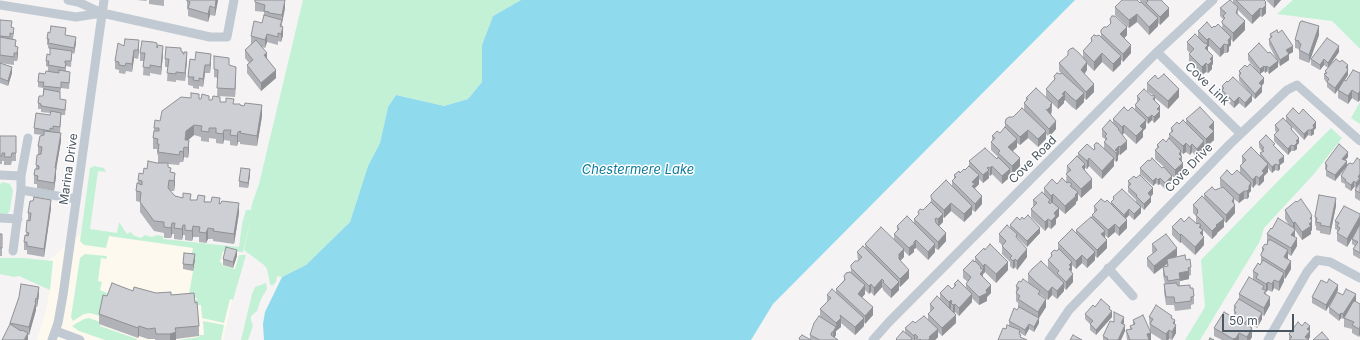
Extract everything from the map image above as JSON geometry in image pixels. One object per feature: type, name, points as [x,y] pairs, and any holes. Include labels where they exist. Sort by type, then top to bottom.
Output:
[{"type":"street","points":[[68,0],[78,2],[102,13],[210,37],[226,37],[234,0]]},
{"type":"street","name":"Marina Drive","points":[[52,340],[56,331],[63,295],[104,0]]},
{"type":"street","name":"Cove Road","points":[[873,340],[889,322],[1157,52],[1213,0]]},
{"type":"street","points":[[0,5],[76,17],[102,13]]},
{"type":"street","name":"Cove Link","points":[[1157,52],[1240,133]]},
{"type":"street","name":"Cove Drive","points":[[1049,340],[1069,310],[1108,268],[1240,133],[1286,90],[1297,84],[1360,141]]},
{"type":"street","points":[[13,251],[22,190],[21,176],[28,138]]},
{"type":"street","points":[[0,175],[21,176]]},
{"type":"street","points":[[22,190],[76,199]]},
{"type":"street","points":[[0,218],[18,219]]},
{"type":"street","points":[[1268,340],[1307,272],[1317,260],[1330,262],[1360,278]]},
{"type":"street","points":[[1108,268],[1133,296]]},
{"type":"street","points":[[56,331],[80,340]]},
{"type":"shaded area","points":[[82,233],[243,254],[223,340],[37,340],[45,314],[50,290],[48,276],[49,260]]},
{"type":"green space","points":[[303,0],[521,0],[493,16],[482,45],[482,82],[468,99],[444,106],[396,95],[388,107],[380,143],[368,166],[350,222],[306,265],[282,277],[277,276],[276,282],[272,286],[270,284],[267,269],[264,265],[244,250],[252,213],[243,252],[223,251],[220,262],[222,265],[235,269],[239,255],[246,255],[233,300],[230,299],[224,323],[202,318],[201,305],[195,305],[194,301],[198,299],[194,297],[188,300],[195,260],[191,259],[193,248],[109,236],[106,248],[84,245],[80,241],[90,168],[94,166],[104,168],[106,172],[98,171],[90,229],[117,233],[119,222],[127,234],[130,232],[141,238],[145,235],[152,237],[157,235],[163,236],[163,239],[239,247],[242,224],[246,210],[251,210],[259,184]]},
{"type":"green space","points":[[1293,0],[1360,0],[1360,49],[1332,21],[1277,14]]},
{"type":"green space","points":[[1360,102],[1360,124],[1351,118]]},
{"type":"green space","points":[[1331,128],[1342,138],[1314,174],[1264,228],[1260,241],[1200,340],[1185,340],[1205,307],[1201,260]]},
{"type":"green space","points":[[3,182],[10,184],[13,190],[9,212],[6,215],[0,215],[0,184]]},
{"type":"green space","points":[[85,254],[107,256],[106,259],[101,258],[98,281],[102,282],[100,290],[107,293],[108,296],[103,317],[90,313],[84,314],[73,321],[71,317],[80,258]]},
{"type":"green space","points":[[0,258],[23,258],[53,261],[50,290],[19,276],[14,277],[0,274]]},
{"type":"green space","points":[[266,283],[267,289],[261,299],[257,311],[251,316],[253,326],[248,340],[241,340],[255,287]]},
{"type":"green space","points":[[89,318],[100,322],[100,326],[137,340],[105,340],[79,331],[72,326],[84,319]]},
{"type":"green space","points":[[203,321],[224,325],[221,340],[179,340],[204,335]]},
{"type":"water","name":"Chestermere Lake","points":[[521,0],[1075,0],[773,304],[751,340],[264,340],[263,324],[265,312],[282,277],[306,265],[350,222],[368,166],[380,143],[388,107],[396,95],[444,106],[468,99],[482,82],[482,45],[493,16]]},
{"type":"building","points":[[187,0],[216,0],[215,8],[210,6],[208,14],[188,8],[190,2]]},
{"type":"building","points":[[255,0],[285,0],[282,15],[264,11],[265,5],[255,2]]},
{"type":"building","points":[[1122,0],[1137,0],[1140,3],[1141,2],[1158,18],[1149,27],[1137,14],[1129,20],[1115,7]]},
{"type":"building","points":[[1147,0],[1161,0],[1169,8],[1160,17],[1146,3],[1148,1]]},
{"type":"building","points":[[1230,0],[1238,7],[1236,13],[1245,21],[1233,33],[1222,23],[1225,18],[1223,16],[1226,13],[1220,8]]},
{"type":"building","points":[[1236,0],[1264,0],[1266,5],[1262,9],[1260,8],[1252,16]]},
{"type":"building","points":[[264,15],[282,20],[280,26],[283,27],[281,34],[278,33],[278,37],[267,34],[265,40],[251,36],[254,21],[262,23]]},
{"type":"building","points":[[1112,16],[1115,16],[1127,27],[1120,34],[1131,45],[1123,54],[1101,33],[1101,30],[1104,27],[1107,27],[1111,23],[1110,19]]},
{"type":"building","points":[[0,20],[12,21],[11,27],[14,28],[13,34],[10,33],[10,37],[0,36]]},
{"type":"building","points":[[1302,21],[1319,26],[1309,55],[1299,50],[1301,44],[1299,41],[1295,40],[1300,22]]},
{"type":"building","points":[[1207,22],[1212,28],[1218,24],[1231,37],[1228,40],[1229,43],[1227,45],[1224,44],[1220,49],[1209,38],[1207,40],[1198,31]]},
{"type":"building","points":[[51,26],[66,28],[65,35],[76,37],[74,48],[48,43],[48,32],[50,33]]},
{"type":"building","points":[[1277,30],[1278,33],[1282,30],[1293,46],[1286,50],[1289,54],[1280,60],[1269,39],[1272,37],[1270,34]]},
{"type":"building","points":[[1195,34],[1208,45],[1205,48],[1213,56],[1210,59],[1212,61],[1208,65],[1206,63],[1202,67],[1189,54],[1194,49],[1187,42]]},
{"type":"building","points":[[1094,35],[1099,35],[1121,56],[1113,64],[1102,53],[1094,62],[1083,51],[1092,41],[1091,38]]},
{"type":"building","points":[[0,37],[16,40],[15,46],[18,47],[17,53],[14,53],[14,57],[0,55]]},
{"type":"building","points":[[1327,38],[1339,46],[1328,63],[1324,59],[1320,65],[1311,59]]},
{"type":"building","points":[[125,39],[139,40],[138,50],[134,50],[132,64],[126,63],[125,66],[119,65],[119,62],[115,61],[118,43],[124,46]]},
{"type":"building","points":[[256,40],[267,53],[264,55],[276,70],[261,83],[247,65],[253,60],[245,50]]},
{"type":"building","points":[[142,41],[157,43],[157,48],[158,45],[163,46],[161,67],[150,65],[150,68],[143,67],[145,53],[140,53]]},
{"type":"building","points":[[1259,43],[1278,61],[1269,68],[1264,66],[1260,69],[1248,54]]},
{"type":"building","points":[[166,47],[181,48],[183,54],[184,52],[187,52],[185,73],[167,73],[169,59],[165,59]]},
{"type":"building","points":[[50,48],[72,51],[71,61],[65,61],[65,68],[48,65],[49,61],[46,61],[47,54],[50,55]]},
{"type":"building","points":[[1073,48],[1087,62],[1081,70],[1094,84],[1086,92],[1059,63],[1068,55],[1068,51]]},
{"type":"building","points":[[196,52],[211,54],[210,65],[205,65],[203,79],[199,78],[199,81],[193,80],[194,77],[188,77],[190,59],[195,60]]},
{"type":"building","points":[[214,56],[229,58],[229,65],[236,67],[235,89],[217,88],[218,70],[214,69]]},
{"type":"building","points":[[1336,59],[1340,62],[1342,60],[1348,65],[1346,67],[1348,70],[1335,88],[1327,82],[1329,79],[1324,74],[1327,73],[1325,71]]},
{"type":"building","points":[[0,63],[12,67],[8,81],[0,78]]},
{"type":"building","points":[[1250,64],[1264,78],[1259,83],[1262,86],[1255,94],[1239,76],[1241,73],[1239,71],[1245,65],[1247,67]]},
{"type":"building","points":[[59,70],[70,72],[69,83],[61,82],[61,88],[43,86],[44,82],[38,82],[39,73],[45,74],[46,71],[59,73]]},
{"type":"building","points":[[1353,70],[1360,73],[1360,91],[1358,94],[1352,90],[1348,96],[1338,90]]},
{"type":"building","points":[[1057,73],[1062,73],[1084,93],[1076,101],[1065,91],[1062,94],[1064,95],[1058,101],[1046,89],[1055,79],[1054,76]]},
{"type":"building","points":[[1164,74],[1179,89],[1168,101],[1147,83],[1155,75],[1158,79]]},
{"type":"building","points":[[1233,77],[1252,95],[1245,103],[1239,97],[1234,102],[1222,90],[1224,88],[1222,86]]},
{"type":"building","points":[[1036,88],[1052,103],[1047,110],[1046,109],[1056,121],[1049,129],[1024,103],[1028,99],[1026,98]]},
{"type":"building","points":[[44,89],[60,92],[60,99],[66,100],[65,110],[41,106],[41,104],[38,103],[39,96],[43,96]]},
{"type":"building","points":[[1144,89],[1152,96],[1155,96],[1153,99],[1160,106],[1157,109],[1160,111],[1154,117],[1152,115],[1148,118],[1135,105],[1140,99],[1137,96]]},
{"type":"building","points":[[191,93],[199,94],[199,99],[201,99],[202,94],[209,96],[209,100],[212,100],[213,96],[220,97],[220,102],[226,102],[226,98],[234,99],[233,104],[240,104],[244,106],[245,103],[262,105],[257,136],[240,133],[241,131],[238,132],[237,136],[230,135],[231,130],[224,130],[223,134],[216,133],[216,128],[209,128],[209,132],[201,131],[202,126],[194,125],[186,131],[185,140],[189,140],[188,148],[184,147],[183,152],[180,151],[179,155],[158,152],[158,139],[153,138],[154,131],[159,131],[159,128],[154,128],[155,120],[160,121],[162,111],[181,97],[191,98]]},
{"type":"building","points":[[1124,107],[1128,111],[1132,107],[1146,120],[1140,126],[1143,129],[1136,136],[1124,125],[1122,127],[1113,119]]},
{"type":"building","points":[[1200,107],[1214,122],[1209,127],[1214,131],[1206,139],[1186,119]]},
{"type":"building","points":[[1022,108],[1046,131],[1038,139],[1028,130],[1020,137],[1005,123],[1006,119],[1013,117]]},
{"type":"building","points":[[1293,108],[1299,114],[1303,109],[1316,122],[1313,125],[1314,128],[1308,130],[1304,134],[1286,116]]},
{"type":"building","points":[[51,111],[61,113],[60,127],[53,126],[53,129],[50,128],[50,131],[34,128],[36,113],[50,115]]},
{"type":"building","points":[[1283,118],[1292,127],[1291,129],[1299,138],[1294,146],[1291,145],[1288,149],[1274,135],[1279,130],[1275,125]]},
{"type":"building","points":[[1110,120],[1119,129],[1127,141],[1115,150],[1118,152],[1116,153],[1104,142],[1107,139],[1105,136],[1107,134],[1102,129]]},
{"type":"building","points":[[1183,120],[1204,141],[1197,149],[1192,144],[1190,147],[1186,143],[1183,146],[1169,134],[1173,131],[1171,128],[1177,122],[1179,124]]},
{"type":"building","points":[[1005,127],[1017,139],[1008,147],[1020,158],[1012,166],[998,153],[1000,151],[991,142],[995,138],[992,136],[997,131],[1000,133]]},
{"type":"building","points":[[44,131],[61,133],[54,183],[37,180],[38,176],[34,175],[35,169],[39,169],[39,166],[36,165],[37,155],[41,154],[42,147],[38,146],[40,136],[44,135]]},
{"type":"building","points":[[1266,135],[1284,156],[1279,160],[1280,164],[1275,164],[1272,167],[1260,153],[1264,151],[1262,149],[1264,148],[1259,142]]},
{"type":"building","points":[[0,136],[16,136],[16,153],[12,153],[11,157],[4,157],[5,153],[2,153],[2,156],[0,156]]},
{"type":"building","points":[[1169,138],[1181,151],[1179,154],[1182,157],[1179,159],[1183,163],[1175,170],[1155,150],[1159,147],[1157,145],[1163,139],[1166,142]]},
{"type":"building","points":[[1098,143],[1114,158],[1102,171],[1089,158],[1087,161],[1078,153],[1087,144],[1094,150],[1094,145]]},
{"type":"building","points":[[1339,144],[1348,152],[1342,159],[1347,161],[1335,175],[1326,170],[1327,165],[1325,163]]},
{"type":"building","points":[[1251,147],[1268,164],[1262,171],[1264,173],[1259,178],[1256,176],[1253,180],[1240,166],[1246,160],[1242,156]]},
{"type":"building","points":[[985,148],[997,159],[998,157],[1010,169],[1002,176],[992,166],[987,168],[989,170],[983,175],[969,161]]},
{"type":"building","points":[[1077,156],[1085,164],[1082,167],[1092,179],[1081,189],[1066,174],[1071,170],[1067,166]]},
{"type":"building","points":[[1152,158],[1162,168],[1164,167],[1172,176],[1165,183],[1160,178],[1158,180],[1156,178],[1153,181],[1140,168]]},
{"type":"building","points":[[1357,158],[1360,160],[1360,174],[1358,177],[1360,178],[1356,183],[1354,181],[1351,185],[1341,176],[1348,164],[1353,164]]},
{"type":"building","points":[[148,161],[168,163],[168,167],[171,168],[170,172],[175,173],[174,181],[169,180],[168,188],[175,196],[183,198],[183,193],[191,194],[190,200],[197,200],[198,195],[205,196],[204,202],[211,202],[212,197],[220,198],[219,204],[222,201],[239,203],[234,234],[213,231],[214,229],[208,228],[206,233],[199,232],[200,227],[193,226],[192,231],[185,230],[185,225],[183,225],[182,229],[174,228],[175,223],[172,223],[171,228],[164,227],[164,222],[154,221],[140,202],[141,192],[136,191],[137,183],[142,185],[142,181],[138,180],[139,173],[143,174],[144,168],[147,169]]},
{"type":"building","points":[[969,166],[979,175],[972,182],[975,184],[972,186],[982,196],[975,204],[952,181],[956,177],[954,175],[959,171],[960,173],[964,169],[965,170]]},
{"type":"building","points":[[241,168],[250,169],[248,183],[239,181]]},
{"type":"building","points":[[1227,170],[1232,175],[1237,170],[1251,183],[1249,189],[1239,195],[1220,178]]},
{"type":"building","points":[[1140,175],[1153,188],[1148,193],[1151,197],[1144,204],[1128,187],[1131,184],[1128,181],[1134,176],[1136,178]]},
{"type":"building","points":[[1062,178],[1067,183],[1069,182],[1072,184],[1070,186],[1078,192],[1075,195],[1076,196],[1065,206],[1053,194],[1051,196],[1044,188],[1052,179],[1057,184]]},
{"type":"building","points":[[946,180],[972,206],[964,214],[951,203],[944,210],[931,198],[931,195]]},
{"type":"building","points":[[1360,182],[1360,193],[1355,190]]},
{"type":"building","points":[[1212,187],[1215,190],[1223,187],[1234,198],[1232,201],[1235,205],[1226,215],[1204,194]]},
{"type":"building","points":[[1122,189],[1141,207],[1134,214],[1129,209],[1124,215],[1111,202],[1114,199],[1113,197]]},
{"type":"building","points":[[1042,192],[1050,200],[1048,202],[1050,204],[1052,202],[1059,208],[1054,213],[1056,216],[1051,221],[1048,219],[1045,222],[1031,209],[1037,203],[1033,200]]},
{"type":"building","points":[[1319,195],[1336,198],[1330,227],[1320,225],[1321,223],[1316,222],[1317,218],[1315,216]]},
{"type":"building","points":[[1202,196],[1224,219],[1216,225],[1217,226],[1212,231],[1196,215],[1198,210],[1193,205]]},
{"type":"building","points":[[34,197],[51,200],[44,249],[27,246],[27,242],[24,242],[25,235],[28,236],[29,233],[26,232],[27,220],[30,221],[31,213],[28,213],[30,201],[33,201]]},
{"type":"building","points":[[1101,199],[1105,202],[1107,200],[1127,220],[1119,228],[1115,224],[1108,230],[1092,215],[1097,210],[1094,206]]},
{"type":"building","points":[[1301,199],[1312,216],[1310,218],[1312,221],[1309,224],[1311,226],[1302,232],[1295,222],[1293,223],[1285,210]]},
{"type":"building","points":[[931,202],[943,214],[938,219],[935,219],[936,223],[946,233],[938,242],[914,219],[919,214],[918,212],[920,209],[923,210]]},
{"type":"building","points":[[1344,206],[1360,214],[1347,239],[1337,233],[1340,228],[1337,226],[1339,223],[1335,221]]},
{"type":"building","points":[[1028,215],[1040,228],[1027,241],[1010,225],[1017,217],[1020,220],[1022,217],[1024,219]]},
{"type":"building","points":[[907,216],[935,244],[928,252],[916,240],[909,248],[894,234],[899,229],[897,226]]},
{"type":"building","points":[[1091,217],[1105,231],[1101,234],[1107,240],[1097,250],[1076,230]]},
{"type":"building","points":[[1189,217],[1197,224],[1198,223],[1201,225],[1199,227],[1203,230],[1200,233],[1204,237],[1195,247],[1172,227],[1181,218],[1184,222]]},
{"type":"building","points":[[1278,218],[1295,230],[1291,235],[1297,238],[1291,248],[1267,234],[1271,228],[1272,229]]},
{"type":"building","points":[[1360,224],[1360,253],[1353,249],[1358,242],[1352,239]]},
{"type":"building","points":[[1007,225],[1017,234],[1016,237],[1027,249],[1017,261],[1015,259],[1013,261],[1010,258],[1012,256],[1002,246],[1006,241],[999,234]]},
{"type":"building","points":[[881,227],[904,249],[899,254],[899,259],[909,270],[900,279],[865,244]]},
{"type":"building","points":[[1072,229],[1095,252],[1087,260],[1082,255],[1076,261],[1058,243]]},
{"type":"building","points":[[0,234],[2,234],[2,248],[0,248]]},
{"type":"building","points":[[1166,234],[1177,248],[1154,266],[1147,258],[1157,250],[1152,244]]},
{"type":"building","points":[[1268,240],[1271,240],[1288,250],[1284,257],[1291,261],[1285,271],[1261,256],[1264,249],[1262,248],[1265,244],[1267,245]]},
{"type":"building","points":[[990,244],[1008,262],[996,274],[985,264],[983,266],[975,257],[984,248],[985,250]]},
{"type":"building","points":[[863,246],[899,282],[891,290],[882,279],[874,288],[871,284],[869,286],[851,268],[851,265],[855,261],[858,261],[862,257],[857,252]]},
{"type":"building","points":[[226,247],[237,250],[233,262],[223,259]]},
{"type":"building","points":[[1059,249],[1072,262],[1069,265],[1071,267],[1069,269],[1073,274],[1066,282],[1057,273],[1059,271],[1048,260],[1052,256],[1051,253],[1054,250],[1057,251]]},
{"type":"building","points":[[184,253],[195,254],[193,265],[183,264]]},
{"type":"building","points":[[1185,255],[1186,260],[1190,259],[1191,267],[1188,268],[1189,271],[1179,273],[1180,279],[1168,281],[1167,276],[1165,277],[1163,267],[1168,266],[1167,259]]},
{"type":"building","points":[[973,260],[983,270],[980,274],[991,285],[986,290],[987,293],[979,297],[966,284],[971,277],[963,270]]},
{"type":"building","points":[[1263,260],[1284,273],[1279,282],[1274,280],[1272,284],[1268,282],[1266,284],[1256,278],[1258,274],[1253,271],[1258,263],[1260,265]]},
{"type":"building","points":[[1041,261],[1064,283],[1057,291],[1052,287],[1048,292],[1028,274]]},
{"type":"building","points":[[850,272],[865,285],[858,294],[873,307],[865,316],[836,289],[845,280],[844,276],[846,273]]},
{"type":"building","points":[[1249,277],[1264,286],[1262,289],[1266,290],[1264,293],[1270,297],[1264,308],[1239,294]]},
{"type":"building","points":[[1023,279],[1040,291],[1038,294],[1046,299],[1038,312],[1018,299],[1020,296],[1016,293],[1019,288],[1016,286],[1019,281],[1021,282]]},
{"type":"building","points":[[1329,279],[1338,285],[1326,305],[1312,297],[1321,280],[1327,283]]},
{"type":"building","points":[[958,280],[972,294],[959,308],[955,304],[953,305],[951,303],[951,300],[949,302],[940,293],[948,285],[952,289]]},
{"type":"building","points":[[112,283],[133,291],[134,287],[156,293],[171,292],[171,295],[194,293],[195,303],[197,302],[199,326],[175,328],[176,332],[170,334],[156,334],[155,328],[148,329],[139,326],[138,328],[99,314],[103,295],[107,296]]},
{"type":"building","points":[[1176,283],[1178,286],[1190,285],[1190,288],[1193,288],[1194,296],[1191,297],[1191,301],[1175,303],[1174,297],[1166,297],[1164,284]]},
{"type":"building","points":[[21,284],[39,287],[29,327],[10,323],[19,297]]},
{"type":"building","points":[[832,289],[864,318],[855,327],[840,315],[841,318],[836,323],[820,309],[831,298],[827,295]]},
{"type":"building","points":[[1346,289],[1356,294],[1343,314],[1341,313],[1339,315],[1329,307],[1337,292],[1343,295]]},
{"type":"building","points":[[937,296],[956,315],[942,328],[928,314],[934,308],[930,304]]},
{"type":"building","points":[[1101,299],[1110,307],[1109,309],[1112,311],[1096,330],[1090,324],[1093,321],[1085,314],[1093,305],[1095,307]]},
{"type":"building","points":[[1239,299],[1262,313],[1257,322],[1252,319],[1250,322],[1247,320],[1245,323],[1234,317],[1236,313],[1234,310],[1236,307],[1234,306]]},
{"type":"building","points":[[1355,301],[1360,304],[1359,329],[1352,325],[1354,322],[1344,318]]},
{"type":"building","points":[[1156,305],[1172,316],[1171,318],[1175,320],[1173,323],[1176,325],[1172,332],[1169,330],[1166,334],[1150,324],[1153,319],[1149,317]]},
{"type":"building","points":[[1019,307],[1039,318],[1034,327],[1029,324],[1025,330],[1009,321],[1014,308],[1017,310]]},
{"type":"building","points":[[1114,312],[1124,317],[1121,323],[1125,325],[1118,340],[1107,340],[1108,339],[1103,336],[1110,321],[1114,322]]},
{"type":"building","points":[[1224,312],[1252,328],[1247,337],[1239,333],[1236,338],[1233,339],[1214,328]]},
{"type":"building","points":[[1143,315],[1151,333],[1147,334],[1149,340],[1130,340],[1126,330],[1132,329],[1130,326],[1135,324],[1133,320]]},
{"type":"building","points":[[819,316],[836,327],[831,335],[838,340],[820,340],[810,335],[814,323]]},
{"type":"building","points":[[924,316],[938,329],[929,337],[930,338],[928,340],[919,340],[916,338],[918,337],[915,334],[914,336],[905,328],[913,321],[915,323]]},
{"type":"building","points":[[1298,322],[1302,326],[1305,322],[1310,326],[1307,329],[1310,331],[1305,337],[1309,340],[1289,340],[1292,337],[1289,334]]},
{"type":"building","points":[[10,324],[21,331],[22,330],[28,333],[24,340],[2,340]]},
{"type":"building","points":[[1007,325],[1020,330],[1020,337],[1027,340],[998,340],[1003,328],[1006,329]]},
{"type":"building","points":[[903,331],[912,338],[911,340],[896,339]]},
{"type":"building","points":[[1322,332],[1329,340],[1313,340]]},
{"type":"building","points":[[802,335],[811,340],[800,340],[799,338]]},
{"type":"building","points":[[1073,335],[1082,340],[1070,340]]}]
